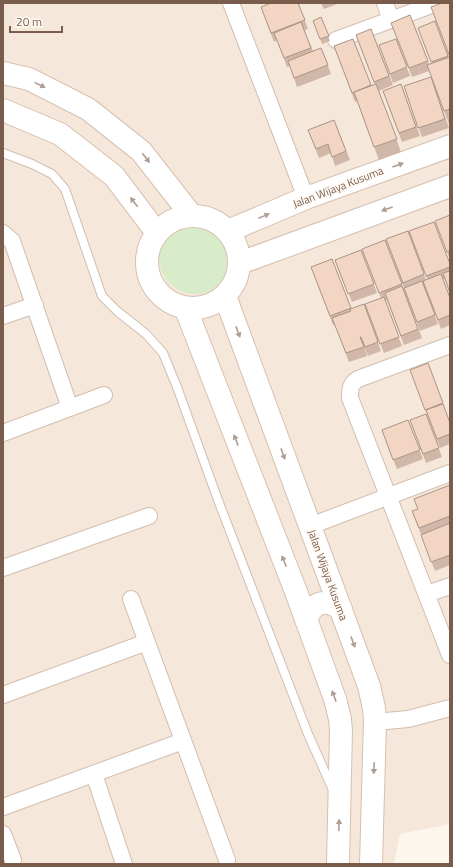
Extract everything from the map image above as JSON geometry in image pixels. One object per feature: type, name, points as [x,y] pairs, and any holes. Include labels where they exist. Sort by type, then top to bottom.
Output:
[{"type":"street","points":[[232,3],[306,198]]},
{"type":"street","points":[[384,3],[390,20]]},
{"type":"street","points":[[336,40],[437,3]]},
{"type":"street","points":[[3,73],[29,79],[88,109],[141,151],[192,216]]},
{"type":"street","points":[[3,110],[60,134],[114,176],[157,232]]},
{"type":"street","name":"Jalan Wijaya Kusuma","points":[[228,231],[306,198],[450,146]]},
{"type":"street","points":[[240,263],[450,186]]},
{"type":"street","points":[[192,216],[202,216],[212,219],[228,231],[239,251],[240,263],[236,281],[225,296],[210,305],[193,308],[172,303],[161,295],[152,284],[148,271],[147,258],[150,244],[157,232],[167,224],[179,218],[192,216]]},
{"type":"street","points":[[3,233],[12,241],[70,408]]},
{"type":"street","name":"Jalan Wijaya Kusuma","points":[[225,296],[369,686],[374,708],[375,722],[371,864]]},
{"type":"street","points":[[3,316],[35,305]]},
{"type":"street","points":[[185,307],[295,589],[335,699],[340,719],[341,731],[338,864]]},
{"type":"street","points":[[450,345],[358,379],[351,386],[350,398],[450,655]]},
{"type":"street","points":[[3,433],[104,395]]},
{"type":"street","points":[[310,526],[450,474]]},
{"type":"street","points":[[3,568],[149,516]]},
{"type":"street","points":[[295,589],[306,594],[313,595],[320,592],[326,586],[329,578]]},
{"type":"street","points":[[427,594],[450,586]]},
{"type":"street","points":[[131,599],[227,860]]},
{"type":"street","points":[[306,620],[312,609],[318,604],[330,603],[341,609]]},
{"type":"street","points":[[3,695],[147,642]]},
{"type":"street","points":[[375,722],[408,719],[450,708]]},
{"type":"street","points":[[3,807],[183,741]]},
{"type":"street","points":[[94,774],[124,864]]},
{"type":"street","points":[[3,834],[13,860]]},
{"type":"lane","points":[[3,153],[32,164],[52,174],[65,189],[102,296],[117,311],[146,334],[163,353],[308,734],[340,803]]},
{"type":"shaded area","points":[[3,3],[450,3],[450,824],[400,834],[394,864],[3,864]]},
{"type":"green space","points":[[196,220],[210,223],[222,231],[230,243],[233,257],[230,271],[222,283],[210,291],[196,294],[182,291],[170,283],[162,271],[159,257],[162,243],[170,231],[182,223]]},
{"type":"building","points":[[271,3],[298,3],[305,20],[271,33],[261,7]]},
{"type":"building","points":[[442,3],[450,3],[450,57],[431,7]]},
{"type":"building","points":[[410,15],[428,61],[409,68],[391,23]]},
{"type":"building","points":[[321,17],[329,36],[320,39],[313,21]]},
{"type":"building","points":[[435,21],[448,56],[431,62],[418,28]]},
{"type":"building","points":[[301,22],[311,48],[284,58],[274,33]]},
{"type":"building","points":[[371,29],[389,76],[374,82],[356,35]]},
{"type":"building","points":[[353,39],[371,85],[352,93],[334,46]]},
{"type":"building","points":[[396,39],[407,67],[390,74],[379,45]]},
{"type":"building","points":[[321,48],[328,65],[294,78],[288,61]]},
{"type":"building","points":[[450,57],[450,109],[444,111],[427,65]]},
{"type":"building","points":[[431,77],[445,119],[418,128],[404,86]]},
{"type":"building","points":[[376,84],[397,139],[374,147],[354,92]]},
{"type":"building","points":[[401,84],[416,127],[399,133],[383,91]]},
{"type":"building","points":[[334,120],[346,151],[332,157],[328,144],[316,149],[308,130]]},
{"type":"building","points":[[450,215],[450,251],[447,252],[435,221]]},
{"type":"building","points":[[434,222],[450,267],[426,276],[409,231]]},
{"type":"building","points":[[408,231],[424,274],[403,283],[386,239]]},
{"type":"building","points":[[385,240],[402,284],[379,293],[362,249]]},
{"type":"building","points":[[361,250],[374,284],[348,294],[335,260]]},
{"type":"building","points":[[332,259],[351,308],[330,316],[311,267]]},
{"type":"building","points":[[450,271],[450,293],[443,273]]},
{"type":"building","points":[[441,274],[450,298],[450,315],[438,320],[423,281]]},
{"type":"building","points":[[422,281],[435,315],[417,322],[404,288]]},
{"type":"building","points":[[402,286],[418,329],[401,336],[385,293]]},
{"type":"building","points":[[384,297],[399,337],[380,344],[365,304]]},
{"type":"building","points":[[364,304],[378,342],[365,347],[360,337],[364,347],[346,353],[332,318],[351,311],[350,309]]},
{"type":"building","points":[[428,363],[443,403],[425,410],[410,370]]},
{"type":"building","points":[[443,404],[450,423],[450,434],[437,439],[426,410]]},
{"type":"building","points":[[426,414],[439,448],[423,454],[410,420]]},
{"type":"building","points":[[408,420],[420,450],[393,460],[382,430]]},
{"type":"building","points":[[450,485],[450,516],[419,528],[412,511],[418,509],[414,499]]},
{"type":"building","points":[[450,523],[450,555],[431,562],[421,535]]}]
